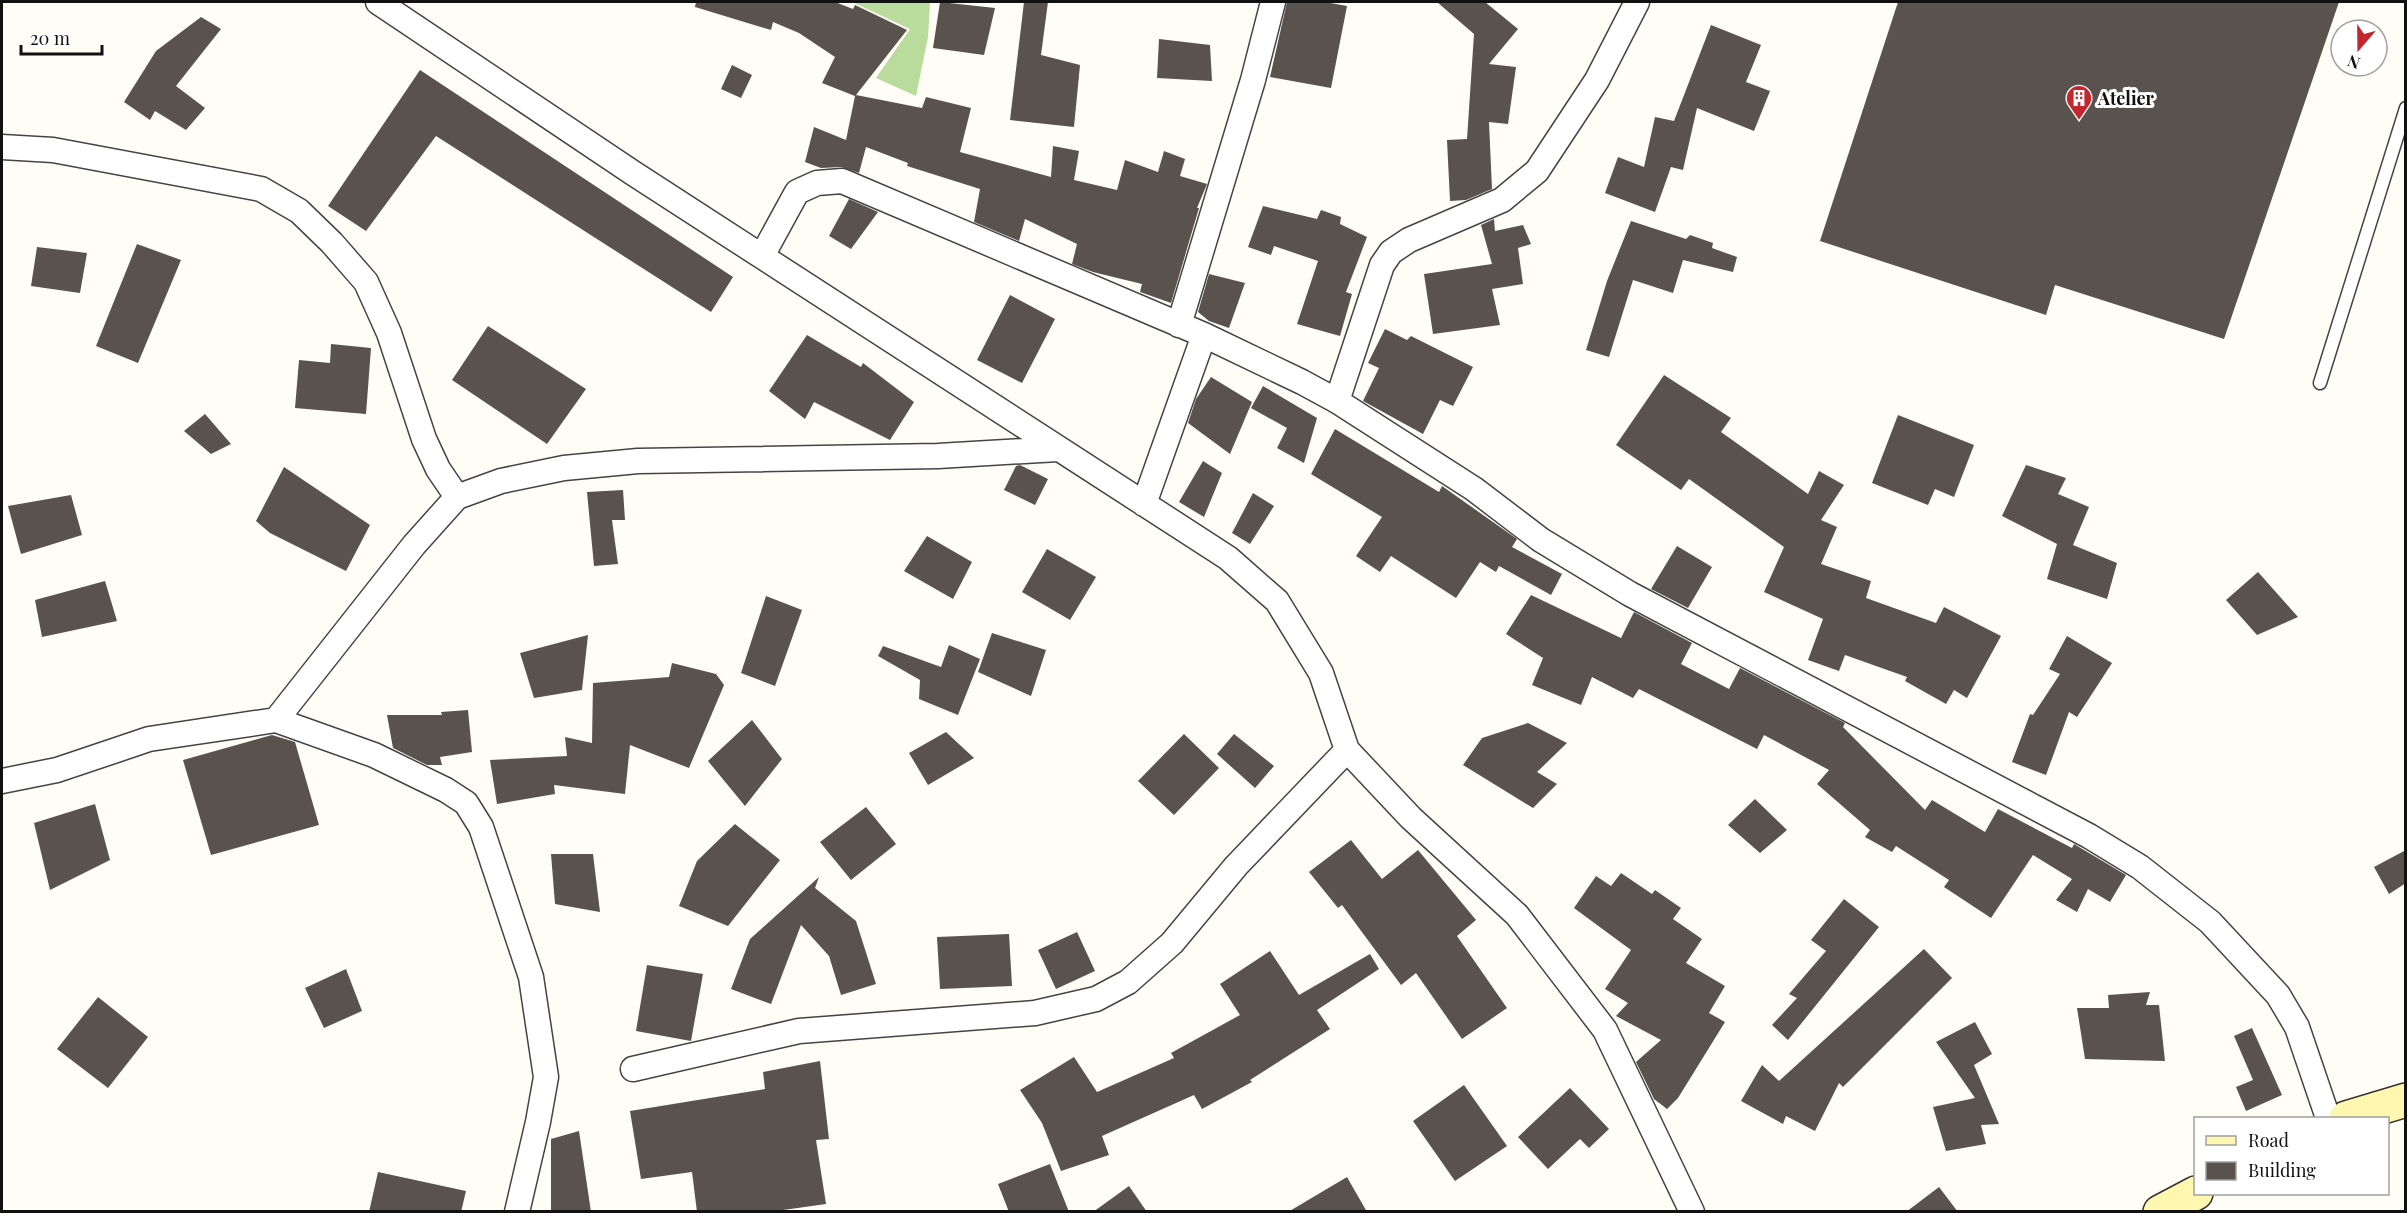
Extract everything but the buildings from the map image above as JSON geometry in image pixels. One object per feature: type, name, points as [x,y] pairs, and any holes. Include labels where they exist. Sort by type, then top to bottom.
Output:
[{"type":"street","points":[[378,2],[633,174],[1228,558],[1277,601],[1321,673],[1347,750],[1411,818],[1517,915],[1605,1030],[1692,1212]]},
{"type":"street","points":[[1179,325],[1273,2]]},
{"type":"street","points":[[1337,401],[1382,265],[1390,252],[1409,240],[1502,200],[1537,171],[1597,80],[1637,2]]},
{"type":"street","points":[[2,147],[53,150],[261,189],[299,211],[332,243],[366,282],[389,333],[424,439],[438,469],[457,497]]},
{"type":"street","points":[[762,256],[797,192],[817,183],[842,182],[1204,335],[1337,401],[1474,489],[1541,540],[1630,594],[2090,836],[2140,867],[2210,921],[2278,995],[2297,1028],[2327,1117]]},
{"type":"street","points":[[1144,504],[1204,335]]},
{"type":"street","points":[[276,720],[414,545],[457,497],[501,481],[564,468],[638,461],[938,456],[1058,448]]},
{"type":"street","points":[[2,781],[57,770],[149,740],[276,720],[374,755],[446,790],[466,803],[481,827],[531,977],[546,1077],[517,1212]]},
{"type":"street","points":[[633,1069],[800,1030],[1035,1013],[1095,999],[1128,982],[1172,943],[1236,866],[1347,750]]},
{"type":"street","points":[[2352,1117],[2406,1100]]},
{"type":"street","points":[[2160,1212],[2194,1194]]},
{"type":"lane","points":[[2320,383],[2406,108]]},
{"type":"green space","points":[[852,2],[930,2],[928,37],[916,96],[876,78],[910,29]]},
{"type":"place","name":"Atelier","points":[[2079,121]]}]
